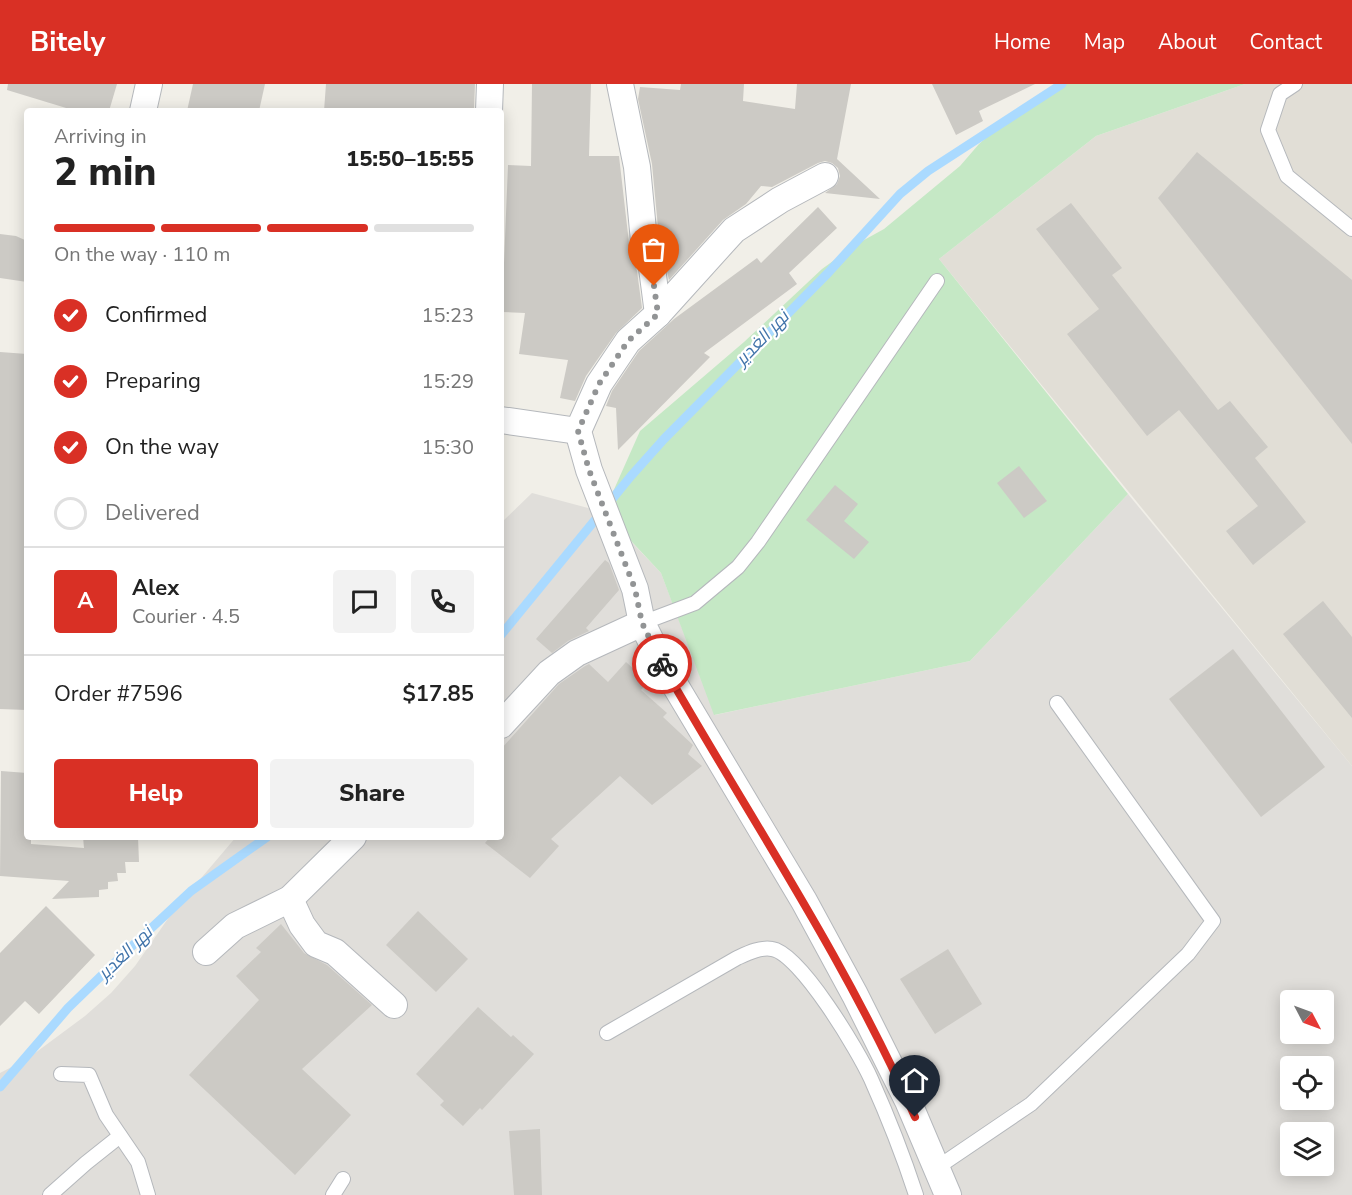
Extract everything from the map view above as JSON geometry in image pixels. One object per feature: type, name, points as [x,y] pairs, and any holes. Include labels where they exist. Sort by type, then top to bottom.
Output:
[{"type":"street","points":[[144,108],[149,84]]},
{"type":"street","points":[[489,108],[490,84]]},
{"type":"street","points":[[620,84],[637,167],[644,241],[658,314]]},
{"type":"street","points":[[825,176],[780,200],[734,230],[658,314],[628,341],[599,384],[578,431],[589,470],[635,589],[642,623],[663,665],[821,932],[908,1101],[948,1195]]},
{"type":"street","points":[[504,420],[578,431]]},
{"type":"street","points":[[504,722],[558,666],[577,653],[642,623]]},
{"type":"street","points":[[206,952],[235,926],[290,899],[350,840]]},
{"type":"street","points":[[290,899],[302,925],[316,944],[335,952],[394,1005]]},
{"type":"lane","points":[[1294,84],[1280,94],[1268,130],[1287,176],[1352,229]]},
{"type":"lane","points":[[642,623],[695,603],[738,567],[758,542],[937,280]]},
{"type":"lane","points":[[938,1167],[1031,1104],[1188,954],[1213,921],[1057,703]]},
{"type":"lane","points":[[607,1033],[737,958],[754,950],[773,949],[790,958],[819,992],[870,1076],[901,1149],[916,1195]]},
{"type":"lane","points":[[61,1074],[89,1075],[106,1115],[138,1162],[148,1195]]},
{"type":"lane","points":[[50,1195],[86,1162],[120,1136]]},
{"type":"lane","points":[[333,1195],[343,1179]]},
{"type":"shaded area","points":[[1245,84],[1352,84],[1352,766],[939,259],[1096,136]]},
{"type":"shaded area","points":[[532,493],[603,512],[661,573],[715,715],[970,661],[1128,494],[1352,766],[1352,1195],[0,1195],[0,1073],[27,1059],[85,1016],[111,993],[135,966],[174,910],[233,840],[504,840],[504,520]]},
{"type":"green space","points":[[1061,84],[1245,84],[1096,136],[939,259],[1128,494],[970,661],[714,715],[661,573],[604,512],[640,431],[744,342],[822,269],[855,245],[884,229],[960,166],[979,144],[1002,124]]},
{"type":"building","points":[[8,84],[117,84],[110,108],[66,108],[7,90]]},
{"type":"building","points":[[193,84],[265,84],[260,108],[188,108]]},
{"type":"building","points":[[326,84],[475,84],[474,108],[324,108]]},
{"type":"building","points":[[532,84],[591,84],[589,156],[619,156],[629,243],[637,271],[642,308],[616,333],[586,376],[575,401],[560,398],[568,360],[519,354],[525,313],[504,312],[508,165],[531,166]]},
{"type":"building","points":[[681,84],[744,84],[743,101],[795,109],[797,84],[851,84],[837,159],[880,199],[825,193],[837,184],[840,176],[838,168],[832,163],[825,161],[818,163],[772,187],[761,186],[746,204],[723,220],[669,280],[659,238],[652,164],[638,99],[640,87],[680,90]]},
{"type":"building","points":[[932,84],[1035,84],[979,111],[983,121],[956,135]]},
{"type":"building","points":[[1197,152],[1352,280],[1352,444],[1158,198]]},
{"type":"building","points":[[1071,203],[1122,268],[1112,275],[1218,410],[1230,401],[1268,447],[1255,458],[1306,522],[1253,565],[1226,531],[1258,506],[1179,410],[1147,436],[1067,334],[1099,309],[1036,229]]},
{"type":"building","points":[[818,207],[837,228],[789,273],[797,284],[704,353],[710,357],[618,450],[616,408],[606,406],[612,391],[639,351],[674,319],[757,258],[761,263]]},
{"type":"building","points":[[0,234],[24,240],[24,282],[0,278]]},
{"type":"building","points":[[0,352],[24,354],[24,710],[0,709]]},
{"type":"building","points":[[1019,466],[1047,501],[1024,518],[997,483]]},
{"type":"building","points":[[835,485],[858,504],[844,521],[869,542],[854,559],[806,520]]},
{"type":"building","points":[[605,560],[609,563],[619,590],[586,628],[589,631],[568,641],[552,653],[536,639]]},
{"type":"building","points":[[1323,601],[1352,637],[1352,718],[1283,634]]},
{"type":"building","points":[[1233,649],[1325,767],[1261,817],[1169,699]]},
{"type":"building","points":[[626,662],[648,682],[641,690],[667,713],[663,717],[693,745],[688,754],[702,766],[652,805],[620,776],[551,839],[559,846],[530,878],[485,843],[488,840],[504,840],[504,746],[559,684],[585,666],[589,664],[608,682]]},
{"type":"building","points":[[1,771],[24,773],[24,840],[31,840],[31,844],[84,848],[83,840],[138,840],[139,862],[125,862],[126,873],[117,873],[118,881],[108,882],[108,889],[99,890],[99,897],[52,899],[69,881],[0,876]]},
{"type":"building","points":[[46,906],[95,955],[39,1014],[25,1001],[0,1026],[0,953]]},
{"type":"building","points":[[418,911],[468,959],[436,992],[386,945]]},
{"type":"building","points":[[281,924],[304,953],[327,965],[372,1005],[302,1069],[351,1115],[295,1175],[189,1075],[259,1000],[236,976],[261,952],[256,948]]},
{"type":"building","points":[[948,949],[982,1004],[935,1034],[900,979]]},
{"type":"building","points":[[478,1007],[534,1054],[482,1110],[480,1108],[463,1126],[440,1105],[444,1101],[416,1074]]},
{"type":"building","points":[[540,1129],[542,1195],[514,1195],[509,1131]]},
{"type":"waterway","name":"نهر الغدير","points":[[504,631],[664,439],[828,273],[900,194],[928,171],[1062,84]]},
{"type":"waterway","name":"نهر الغدير","points":[[0,1087],[68,1008],[130,948],[191,891],[263,840]]},
{"type":"way so far","points":[[654,286],[658,314],[628,341],[599,384],[578,431],[589,470],[635,589],[642,623],[662,664]]},
{"type":"route","points":[[662,664],[804,901],[855,995],[915,1117]]}]
